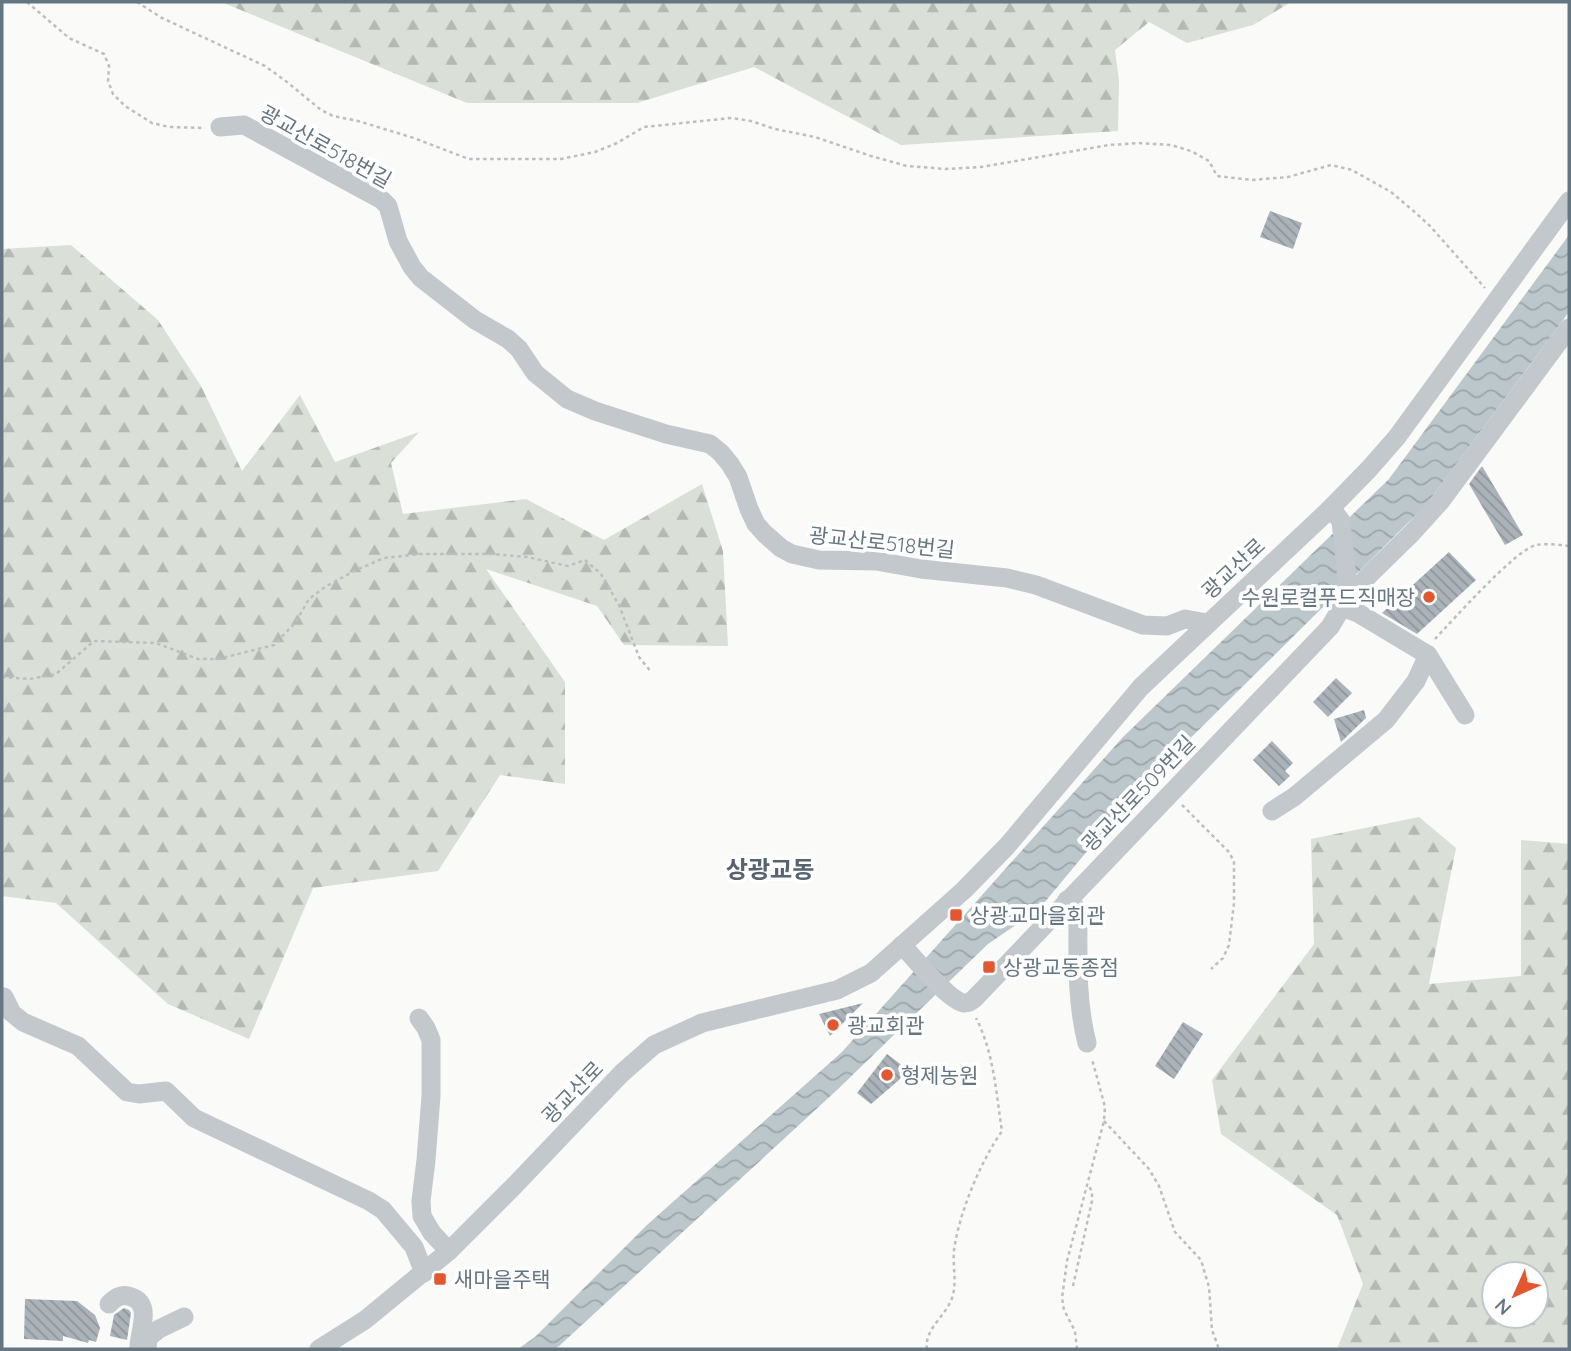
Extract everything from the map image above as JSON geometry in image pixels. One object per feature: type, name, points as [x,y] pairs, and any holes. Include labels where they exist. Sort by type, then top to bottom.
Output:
[{"type":"street","name":"광교산로518번길","points":[[219,127],[244,125],[382,200],[388,206],[402,249],[421,278],[475,320],[508,339],[519,349],[535,373],[567,399],[666,434],[710,444],[721,453],[738,477],[756,524],[780,548],[792,554],[819,560],[876,561],[921,569],[1007,578],[1036,585],[1143,625],[1167,626],[1185,620],[1208,623]]},
{"type":"street","name":"광교산로","points":[[319,1349],[365,1320],[449,1251],[622,1073],[654,1045],[702,1023],[837,990],[871,973],[964,890],[1007,846],[1141,687],[1208,623],[1336,514],[1397,438],[1569,201]]},
{"type":"street","name":"광교산로509번길","points":[[960,1000],[974,999],[1330,627],[1345,597],[1412,533],[1440,502],[1569,328]]},
{"type":"street","points":[[1336,514],[1345,597],[1358,613],[1427,655],[1465,715]]},
{"type":"street","points":[[1272,811],[1294,797],[1386,720],[1416,681],[1427,655]]},
{"type":"street","points":[[1067,900],[1078,914],[1078,970],[1082,1024],[1087,1042]]},
{"type":"street","points":[[902,945],[960,1000]]},
{"type":"street","points":[[4,997],[12,1013],[23,1022],[78,1046],[127,1092],[139,1094],[166,1091],[194,1118],[383,1210],[414,1247],[424,1273]]},
{"type":"street","points":[[419,1018],[431,1040],[431,1096],[421,1201],[422,1216],[432,1233],[449,1251]]},
{"type":"street","points":[[109,1304],[124,1294],[140,1303],[144,1315],[139,1349]]},
{"type":"street","points":[[147,1349],[148,1338],[159,1329],[184,1317]]},
{"type":"path","points":[[27,2],[69,38],[104,54],[113,94],[125,106],[152,123],[169,127],[219,127]]},
{"type":"path","points":[[137,2],[162,18],[265,66],[321,110],[333,116],[414,138],[469,159],[561,159],[595,152],[644,127],[731,118],[815,137],[907,166],[946,169],[981,167],[1108,145],[1138,143],[1171,145],[1191,151],[1209,161],[1217,176],[1252,180],[1288,177],[1331,164],[1352,170],[1391,192],[1430,226],[1497,300]]},
{"type":"path","points":[[1427,655],[1443,631],[1522,552],[1534,545],[1569,546]]},
{"type":"path","points":[[2,677],[30,679],[57,674],[94,641],[156,643],[198,659],[218,659],[274,645],[295,623],[309,599],[354,571],[384,558],[458,553],[527,556],[568,566],[585,560],[601,574],[607,584],[619,605],[639,657],[651,672]]},
{"type":"path","points":[[1168,794],[1207,829],[1234,861],[1234,903],[1229,945],[1223,958],[1210,969]]},
{"type":"path","points":[[927,1349],[927,1338],[953,1295],[953,1254],[961,1220],[977,1177],[1002,1131],[986,1039],[960,1000]]},
{"type":"path","points":[[1077,1349],[1075,1331],[1064,1310],[1062,1298],[1067,1261],[1104,1121],[1105,1107],[1087,1042]]},
{"type":"path","points":[[1104,1121],[1149,1168],[1159,1186],[1175,1232],[1201,1260],[1209,1287],[1212,1330],[1219,1349]]},
{"type":"path","points":[[1073,1286],[1092,1201],[1088,1184]]},
{"type":"green space","points":[[221,2],[1291,2],[1253,25],[1187,43],[1149,22],[1115,50],[1119,81],[1118,131],[901,145],[754,67],[637,103],[467,103]]},
{"type":"green space","points":[[71,245],[158,320],[201,386],[242,471],[300,395],[335,462],[419,432],[391,463],[403,514],[526,499],[604,540],[702,484],[723,551],[728,646],[624,645],[597,606],[486,569],[565,682],[565,784],[500,775],[438,871],[313,888],[249,1039],[168,1004],[56,903],[2,896],[2,249]]},
{"type":"green space","points":[[1419,817],[1456,848],[1429,984],[1521,976],[1521,840],[1569,844],[1569,1349],[1337,1349],[1363,1284],[1337,1215],[1221,1134],[1212,1080],[1314,944],[1311,839]]},
{"type":"water","points":[[1569,235],[1569,312],[1426,505],[1138,790],[1039,909],[988,944],[837,1090],[558,1347],[518,1349],[535,1337],[648,1224],[842,1052],[1123,737],[1389,479]]},
{"type":"building","points":[[1270,211],[1302,223],[1293,249],[1260,237]]},
{"type":"building","points":[[1482,466],[1523,535],[1505,545],[1469,484]]},
{"type":"building","name":"수원로컬푸드직매장","points":[[1449,552],[1476,580],[1417,634],[1382,613]]},
{"type":"building","points":[[1336,678],[1352,693],[1328,717],[1313,702]]},
{"type":"building","points":[[1364,710],[1366,718],[1341,742],[1334,719]]},
{"type":"building","points":[[1272,741],[1293,763],[1285,771],[1290,776],[1279,786],[1253,760]]},
{"type":"building","name":"광교회관","points":[[863,1003],[830,1036],[819,1014]]},
{"type":"building","points":[[1183,1022],[1203,1034],[1174,1079],[1155,1066]]},
{"type":"building","name":"형제농원","points":[[887,1054],[907,1069],[899,1080],[871,1104],[857,1093]]},
{"type":"building","points":[[25,1299],[77,1301],[95,1315],[100,1328],[96,1342],[89,1340],[88,1343],[63,1336],[63,1341],[24,1339]]},
{"type":"building","points":[[124,1308],[131,1313],[127,1340],[110,1336],[114,1315]]},
{"type":"place","name":"수원로컬푸드직매장","points":[[1429,597]]},
{"type":"place","name":"상광교마을회관","points":[[956,915]]},
{"type":"place","name":"상광교동종점","points":[[989,967]]},
{"type":"place","name":"광교회관","points":[[833,1025]]},
{"type":"place","name":"형제농원","points":[[887,1075]]},
{"type":"place","name":"새마을주택","points":[[440,1279]]},
{"type":"district","name":"상광교동","points":[[770,869]]}]
